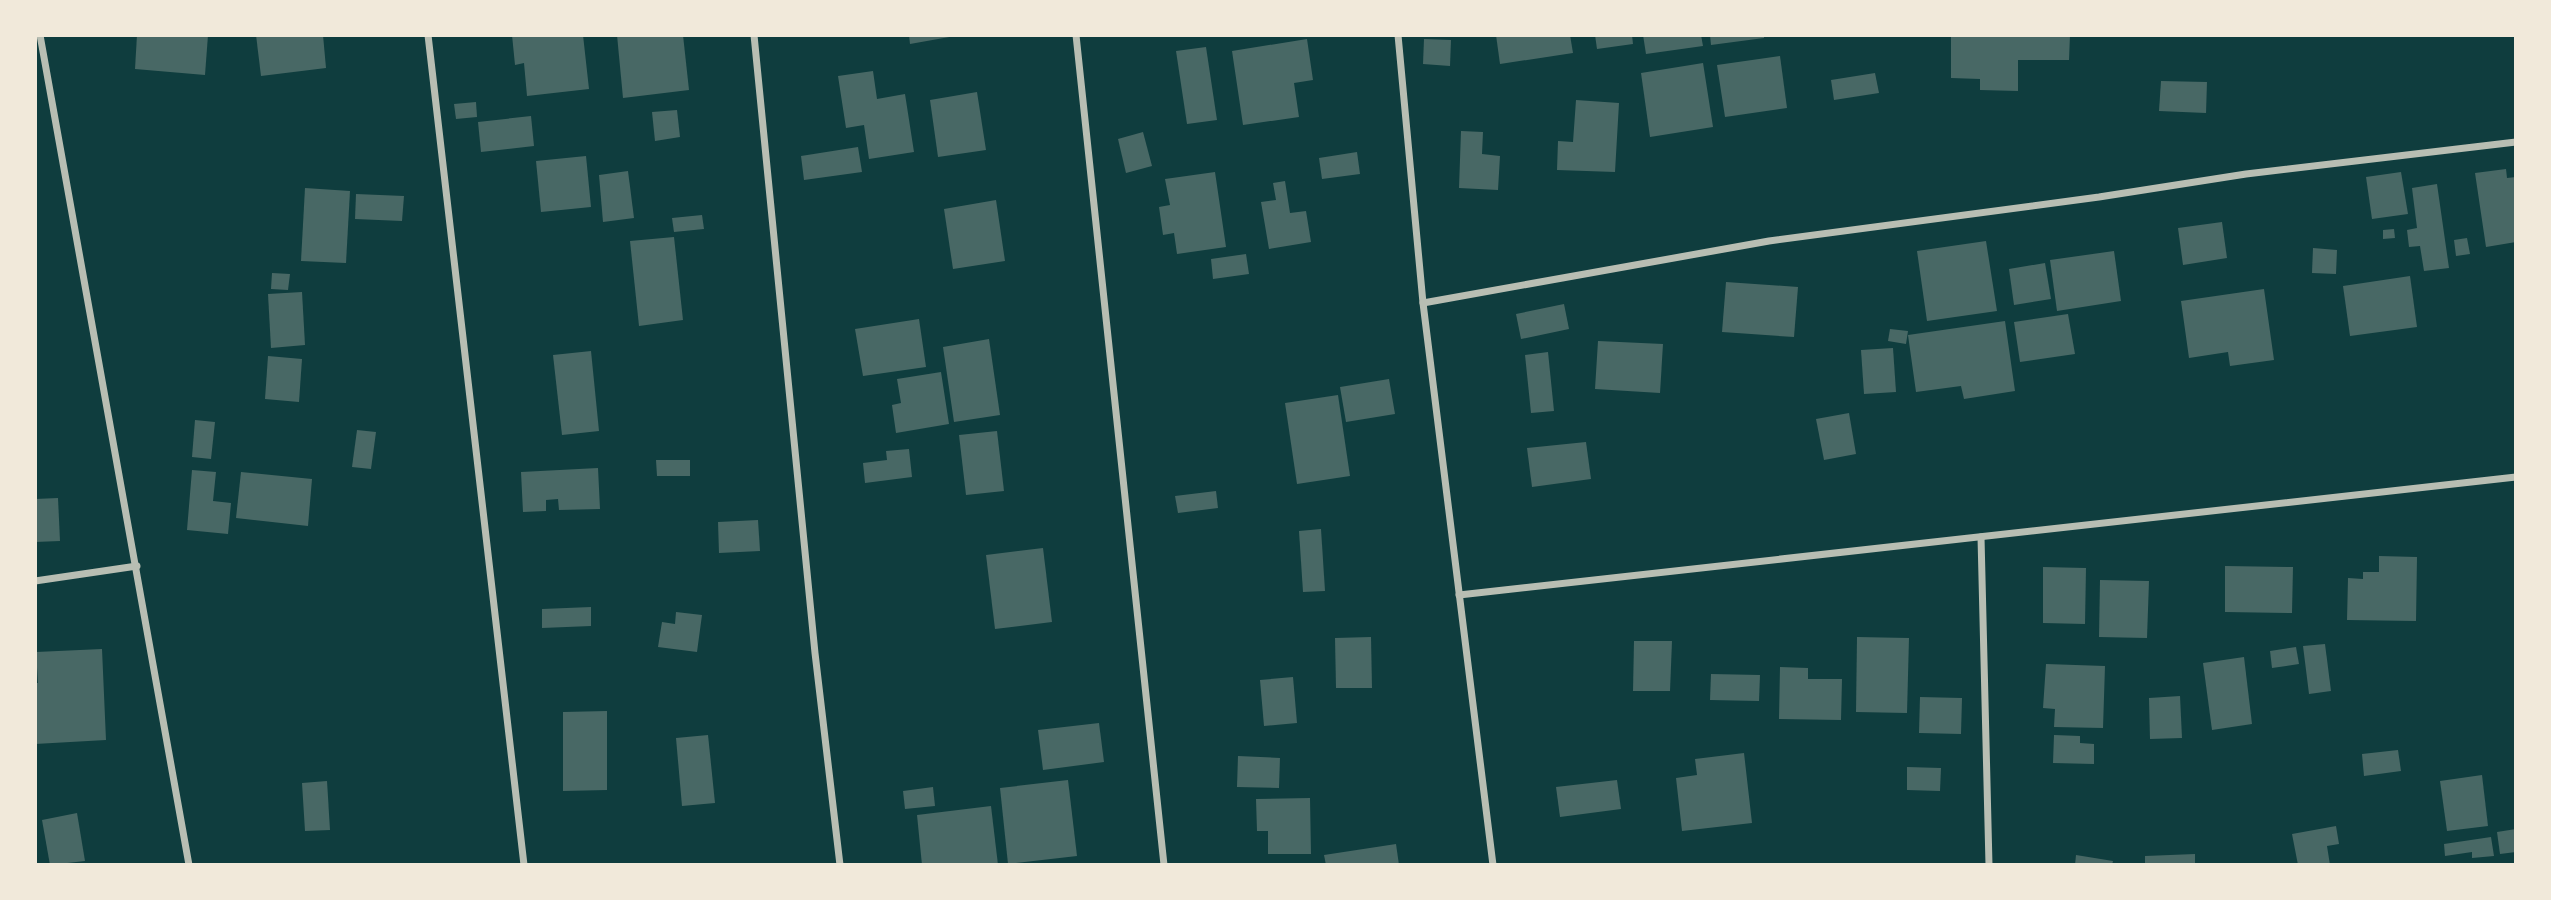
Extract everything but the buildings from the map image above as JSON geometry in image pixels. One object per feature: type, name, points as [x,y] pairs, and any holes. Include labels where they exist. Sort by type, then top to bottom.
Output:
[{"type":"street","points":[[40,35],[189,865]]},
{"type":"street","points":[[428,35],[524,865]]},
{"type":"street","points":[[754,35],[815,653],[840,865]]},
{"type":"street","points":[[1076,35],[1164,865]]},
{"type":"street","points":[[1398,35],[1423,303],[1493,865]]},
{"type":"street","points":[[1423,303],[1769,241],[2085,199],[2246,174],[2516,142]]},
{"type":"street","points":[[1460,595],[2516,477]]},
{"type":"street","points":[[1981,537],[1989,865]]},
{"type":"street","points":[[35,581],[137,566]]}]
